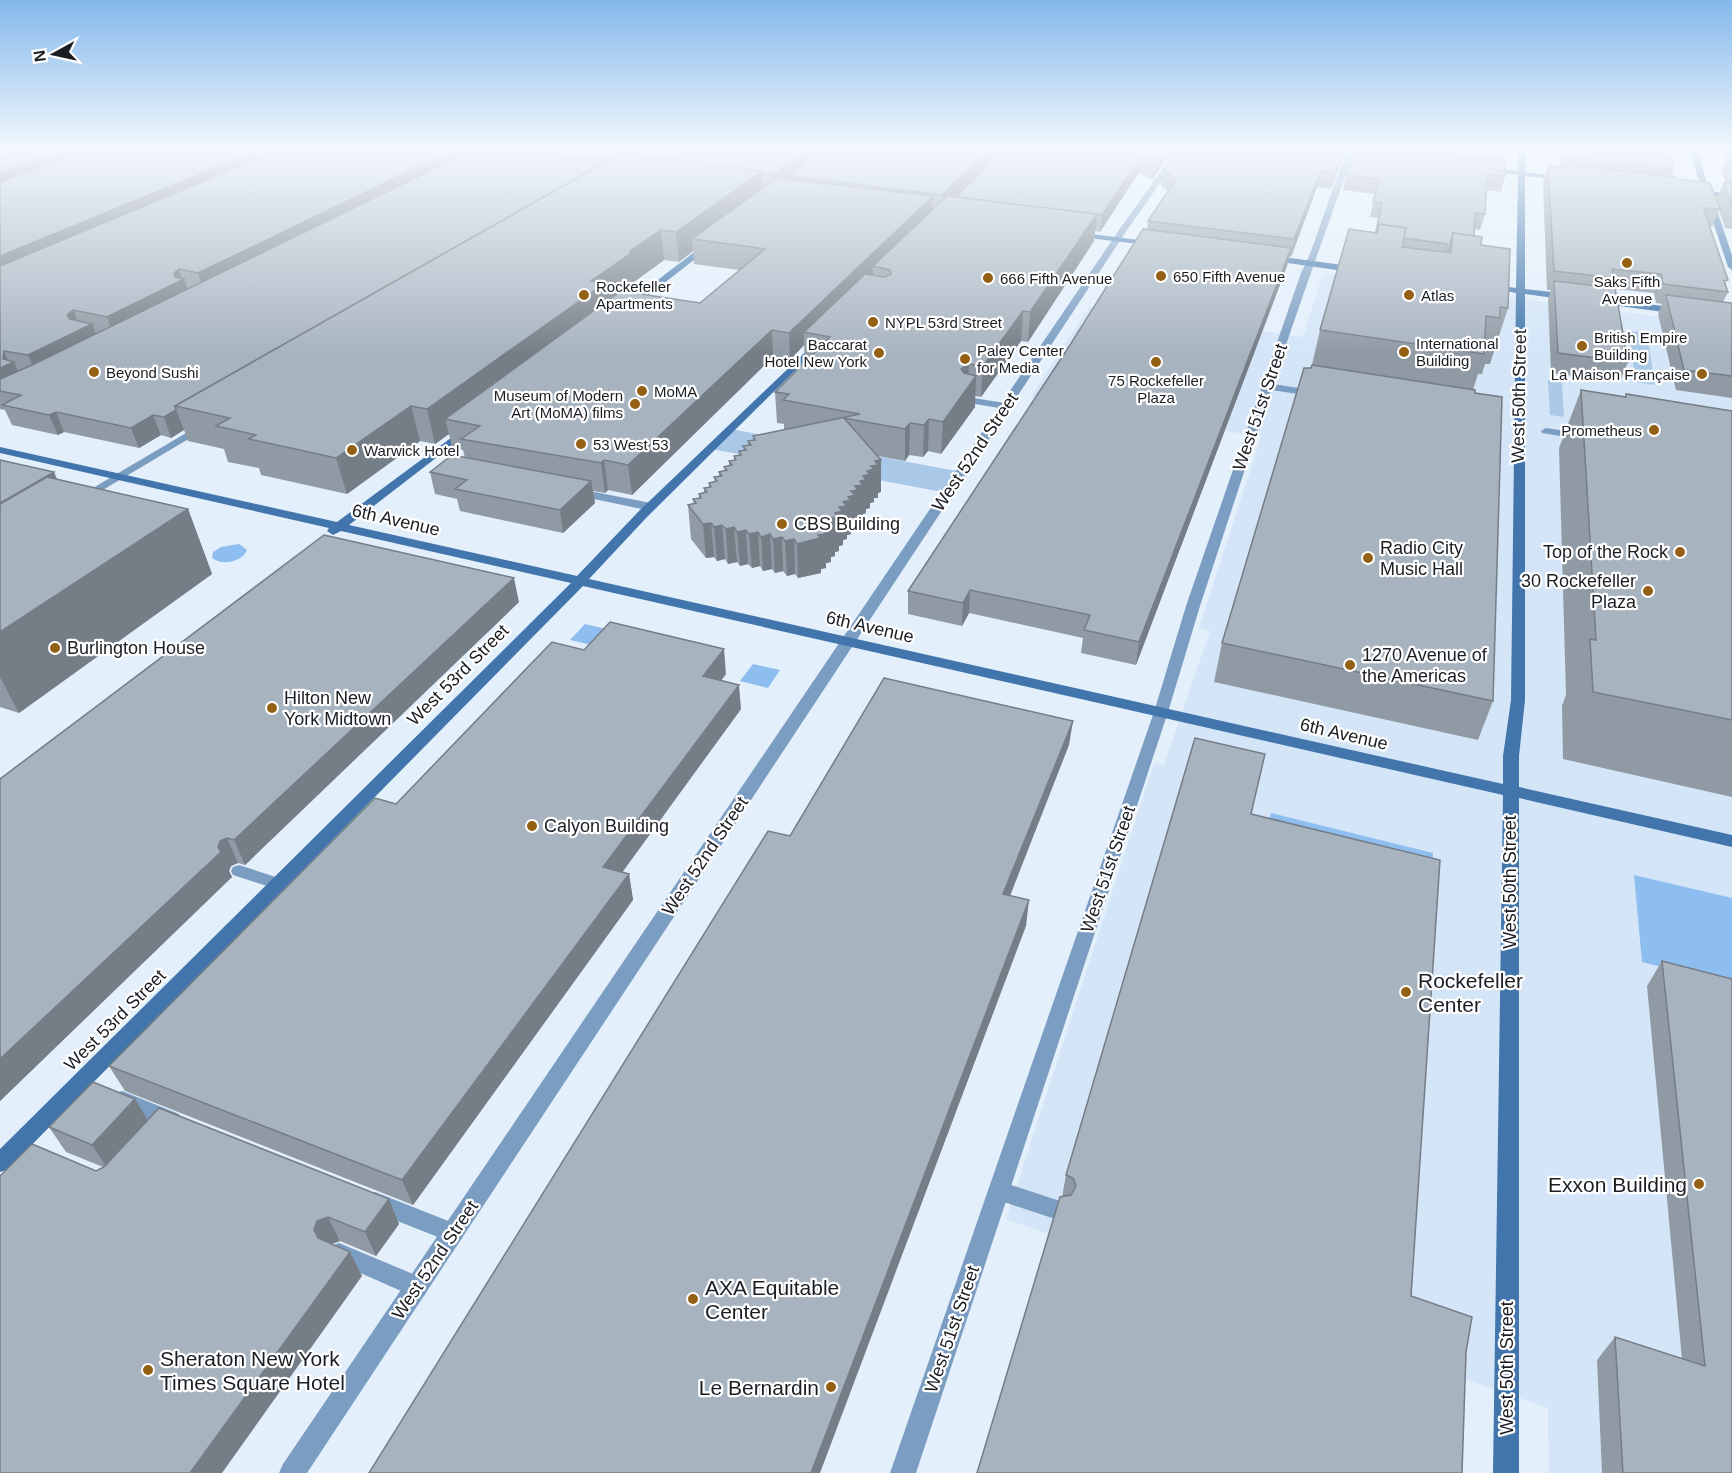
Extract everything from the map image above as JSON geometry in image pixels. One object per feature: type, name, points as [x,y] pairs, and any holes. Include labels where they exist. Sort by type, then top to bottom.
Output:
[{"type":"main road","name":"West 50th Street","points":[[1506,1473],[1511,756],[1518,700],[1521,218]]},
{"type":"main road","points":[[1715,218],[1732,267]]},
{"type":"main road","points":[[1068,233],[1170,246]]},
{"type":"main road","points":[[616,316],[718,239]]},
{"type":"main road","points":[[1259,257],[1365,271]]},
{"type":"main road","points":[[1477,285],[1574,298]]},
{"type":"main road","points":[[1586,299],[1690,312]]},
{"type":"main road","name":"West 53rd Street","points":[[0,1163],[651,507],[825,335]]},
{"type":"main road","points":[[319,540],[476,422]]},
{"type":"main road","name":"6th Avenue","points":[[0,450],[1732,841]]},
{"type":"street","name":"West 52nd Street","points":[[292,1473],[1133,218]]},
{"type":"street","name":"West 51st Street","points":[[903,1473],[1161,712],[1192,606],[1326,218]]},
{"type":"street","points":[[1268,386],[1329,396]]},
{"type":"street","points":[[966,400],[1005,406]]},
{"type":"street","points":[[75,502],[218,417]]},
{"type":"street","points":[[1546,431],[1602,440]]},
{"type":"street","points":[[566,491],[651,507]]},
{"type":"street","points":[[239,870],[279,884]]},
{"type":"street","points":[[80,1084],[192,1128]]},
{"type":"street","points":[[156,1136],[170,1120]]},
{"type":"street","points":[[19,1144],[41,1153]]},
{"type":"street","points":[[999,1191],[1058,1210]]},
{"type":"street","points":[[352,1193],[453,1233]]},
{"type":"street","points":[[339,1253],[417,1287]]},
{"type":"shaded area","name":"Rockefeller Center","points":[[1329,274],[1717,324],[1732,328],[1732,1473],[1549,1473],[1548,1408],[1006,1219],[1154,763],[1164,765],[1210,631],[1199,628],[1261,437],[1031,397],[1089,307],[1303,337],[1322,275]]},
{"type":"shaded area","points":[[1628,331],[1647,333],[1655,385],[1636,382]]},
{"type":"shaded area","points":[[1548,380],[1562,382],[1564,417],[1550,415]]},
{"type":"shaded area","points":[[731,429],[962,472],[948,493],[711,449]]},
{"type":"shaded area","points":[[239,544],[247,550],[237,560],[221,562],[212,558],[213,552],[221,547]]},
{"type":"shaded area","points":[[585,624],[610,630],[596,646],[570,640]]},
{"type":"shaded area","points":[[753,664],[780,670],[768,688],[740,681]]},
{"type":"shaded area","points":[[1271,813],[1433,853],[1430,885],[1264,844]]},
{"type":"shaded area","points":[[1634,875],[1732,898],[1732,985],[1642,962]]},
{"type":"building","points":[[0,218],[93,218],[0,256]]},
{"type":"building","points":[[116,218],[313,218],[198,273],[179,269],[174,273],[175,277],[184,279],[107,317],[73,310],[67,315],[70,319],[92,324],[28,355],[4,351],[3,359],[14,362],[0,368],[0,266]]},
{"type":"building","points":[[334,218],[507,218],[175,406],[176,410],[164,417],[153,415],[131,428],[56,412],[49,415],[2,405],[21,395],[0,391],[0,379]]},
{"type":"building","points":[[507,218],[696,218],[676,232],[661,230],[630,251],[630,254],[591,281],[605,283],[427,409],[411,406],[336,458],[249,439],[256,435],[216,426],[230,418],[175,406]]},
{"type":"building","points":[[722,218],[910,218],[789,333],[772,330],[628,465],[604,460],[601,463],[461,439],[480,426],[445,419],[621,291],[700,303],[765,249],[692,239]]},
{"type":"building","points":[[924,218],[1094,218],[1030,312],[1023,311],[983,366],[969,364],[961,369],[964,373],[976,376],[943,422],[929,419],[924,425],[910,423],[905,429],[844,418],[881,460],[875,461],[878,465],[871,466],[874,469],[867,471],[870,474],[863,476],[866,480],[860,481],[863,485],[855,486],[858,490],[851,491],[855,495],[848,497],[851,500],[843,502],[847,506],[839,507],[842,511],[835,513],[838,517],[831,518],[834,522],[826,524],[830,528],[822,530],[826,534],[818,535],[820,538],[797,544],[794,539],[785,541],[782,537],[773,539],[770,534],[761,537],[758,532],[749,534],[746,530],[737,532],[734,527],[726,529],[722,525],[714,527],[711,523],[703,524],[688,505],[696,503],[693,499],[701,498],[699,494],[707,492],[704,488],[711,487],[709,483],[717,481],[714,477],[722,476],[719,472],[727,470],[724,467],[732,465],[729,461],[736,460],[734,456],[741,455],[739,451],[746,450],[743,446],[751,445],[748,441],[755,440],[753,436],[860,414],[783,400],[789,394],[775,392],[830,337],[804,332],[865,274],[884,277],[891,274],[890,270],[873,266]]},
{"type":"building","points":[[1150,218],[1302,218],[1294,239],[1148,221]]},
{"type":"building","points":[[1379,218],[1475,218],[1474,236],[1453,233],[1448,252],[1446,252],[1447,244],[1404,238],[1406,228],[1379,224],[1376,233]]},
{"type":"building","points":[[1551,218],[1707,218],[1728,280],[1724,281],[1728,292],[1663,284],[1661,274],[1612,269],[1614,278],[1554,271]]},
{"type":"building","points":[[1379,224],[1406,228],[1402,247],[1451,253],[1453,233],[1482,237],[1481,245],[1510,249],[1508,308],[1500,307],[1500,318],[1486,316],[1484,354],[1320,330],[1349,229],[1377,233]]},
{"type":"building","points":[[1143,229],[1291,248],[1139,642],[1084,630],[1090,615],[970,590],[963,603],[908,591],[1070,345]]},
{"type":"building","points":[[1554,281],[1615,288],[1628,362],[1558,353]]},
{"type":"building","points":[[1666,295],[1731,303],[1732,376],[1684,370]]},
{"type":"building","points":[[1312,365],[1475,390],[1475,393],[1502,397],[1493,701],[1222,643],[1304,368],[1311,368]]},
{"type":"building","name":"30 Rockefeller Plaza","points":[[1581,390],[1626,397],[1626,394],[1732,411],[1732,720],[1593,692],[1590,639],[1596,640]]},
{"type":"building","points":[[452,455],[591,481],[560,510],[455,489],[467,480],[430,472]]},
{"type":"building","points":[[0,460],[54,472],[0,503]]},
{"type":"building","points":[[47,477],[188,509],[0,632],[0,504]]},
{"type":"building","name":"Hilton New York Midtown","points":[[324,535],[514,578],[234,840],[227,838],[220,841],[218,847],[221,852],[0,1059],[0,779]]},
{"type":"building","points":[[610,622],[724,649],[703,676],[739,685],[603,867],[629,874],[402,1180],[109,1066],[375,798],[396,804],[552,642],[584,650]]},
{"type":"building","points":[[884,678],[1073,721],[1003,894],[1029,900],[811,1473],[369,1473],[768,831],[790,836]]},
{"type":"building","points":[[1195,738],[1265,754],[1251,814],[1440,860],[1411,1296],[1472,1317],[1466,1352],[1462,1473],[977,1473],[1060,1197],[1071,1195],[1076,1186],[1073,1178],[1066,1175]]},
{"type":"building","name":"Exxon Building","points":[[1662,961],[1732,979],[1732,1473],[1623,1473],[1615,1337],[1705,1366]]},
{"type":"building","points":[[93,1082],[135,1099],[92,1145],[49,1127]]},
{"type":"building","name":"Sheraton New York Times Square Hotel","points":[[159,1108],[389,1199],[365,1232],[328,1217],[317,1221],[314,1230],[318,1238],[350,1252],[190,1473],[0,1473],[0,1176],[32,1144],[96,1171],[104,1167]]},
{"type":"place","name":"Saks Fifth Avenue","points":[[1627,263]]},
{"type":"place","name":"650 Fifth Avenue","points":[[1161,276]]},
{"type":"place","name":"666 Fifth Avenue","points":[[988,278]]},
{"type":"place","name":"Rockefeller Apartments","points":[[584,295]]},
{"type":"place","name":"Atlas","points":[[1409,295]]},
{"type":"place","name":"NYPL 53rd Street","points":[[873,322]]},
{"type":"place","name":"British Empire Building","points":[[1582,346]]},
{"type":"place","name":"International Building","points":[[1404,352]]},
{"type":"place","name":"Baccarat Hotel New York","points":[[879,353]]},
{"type":"place","name":"Paley Center for Media","points":[[965,359]]},
{"type":"place","name":"75 Rockefeller Plaza","points":[[1156,362]]},
{"type":"place","name":"Beyond Sushi","points":[[94,372]]},
{"type":"place","name":"La Maison Française","points":[[1702,374]]},
{"type":"place","name":"MoMA","points":[[642,391]]},
{"type":"place","name":"Museum of Modern Art (MoMA) films","points":[[635,404]]},
{"type":"place","name":"Prometheus","points":[[1654,430]]},
{"type":"place","name":"53 West 53","points":[[581,444]]},
{"type":"place","name":"Warwick Hotel","points":[[352,450]]},
{"type":"place","name":"CBS Building","points":[[782,524]]},
{"type":"place","name":"Top of the Rock","points":[[1680,552]]},
{"type":"place","name":"Radio City Music Hall","points":[[1368,558]]},
{"type":"place","name":"30 Rockefeller Plaza","points":[[1648,591]]},
{"type":"place","name":"Burlington House","points":[[55,648]]},
{"type":"place","name":"1270 Avenue of the Americas","points":[[1350,665]]},
{"type":"place","name":"Hilton New York Midtown","points":[[272,708]]},
{"type":"place","name":"Calyon Building","points":[[532,826]]},
{"type":"place","name":"Rockefeller Center","points":[[1406,992]]},
{"type":"place","name":"Exxon Building","points":[[1699,1184]]},
{"type":"place","name":"AXA Equitable Center","points":[[693,1299]]},
{"type":"place","name":"Sheraton New York Times Square Hotel","points":[[148,1370]]},
{"type":"place","name":"Le Bernardin","points":[[831,1387]]}]
